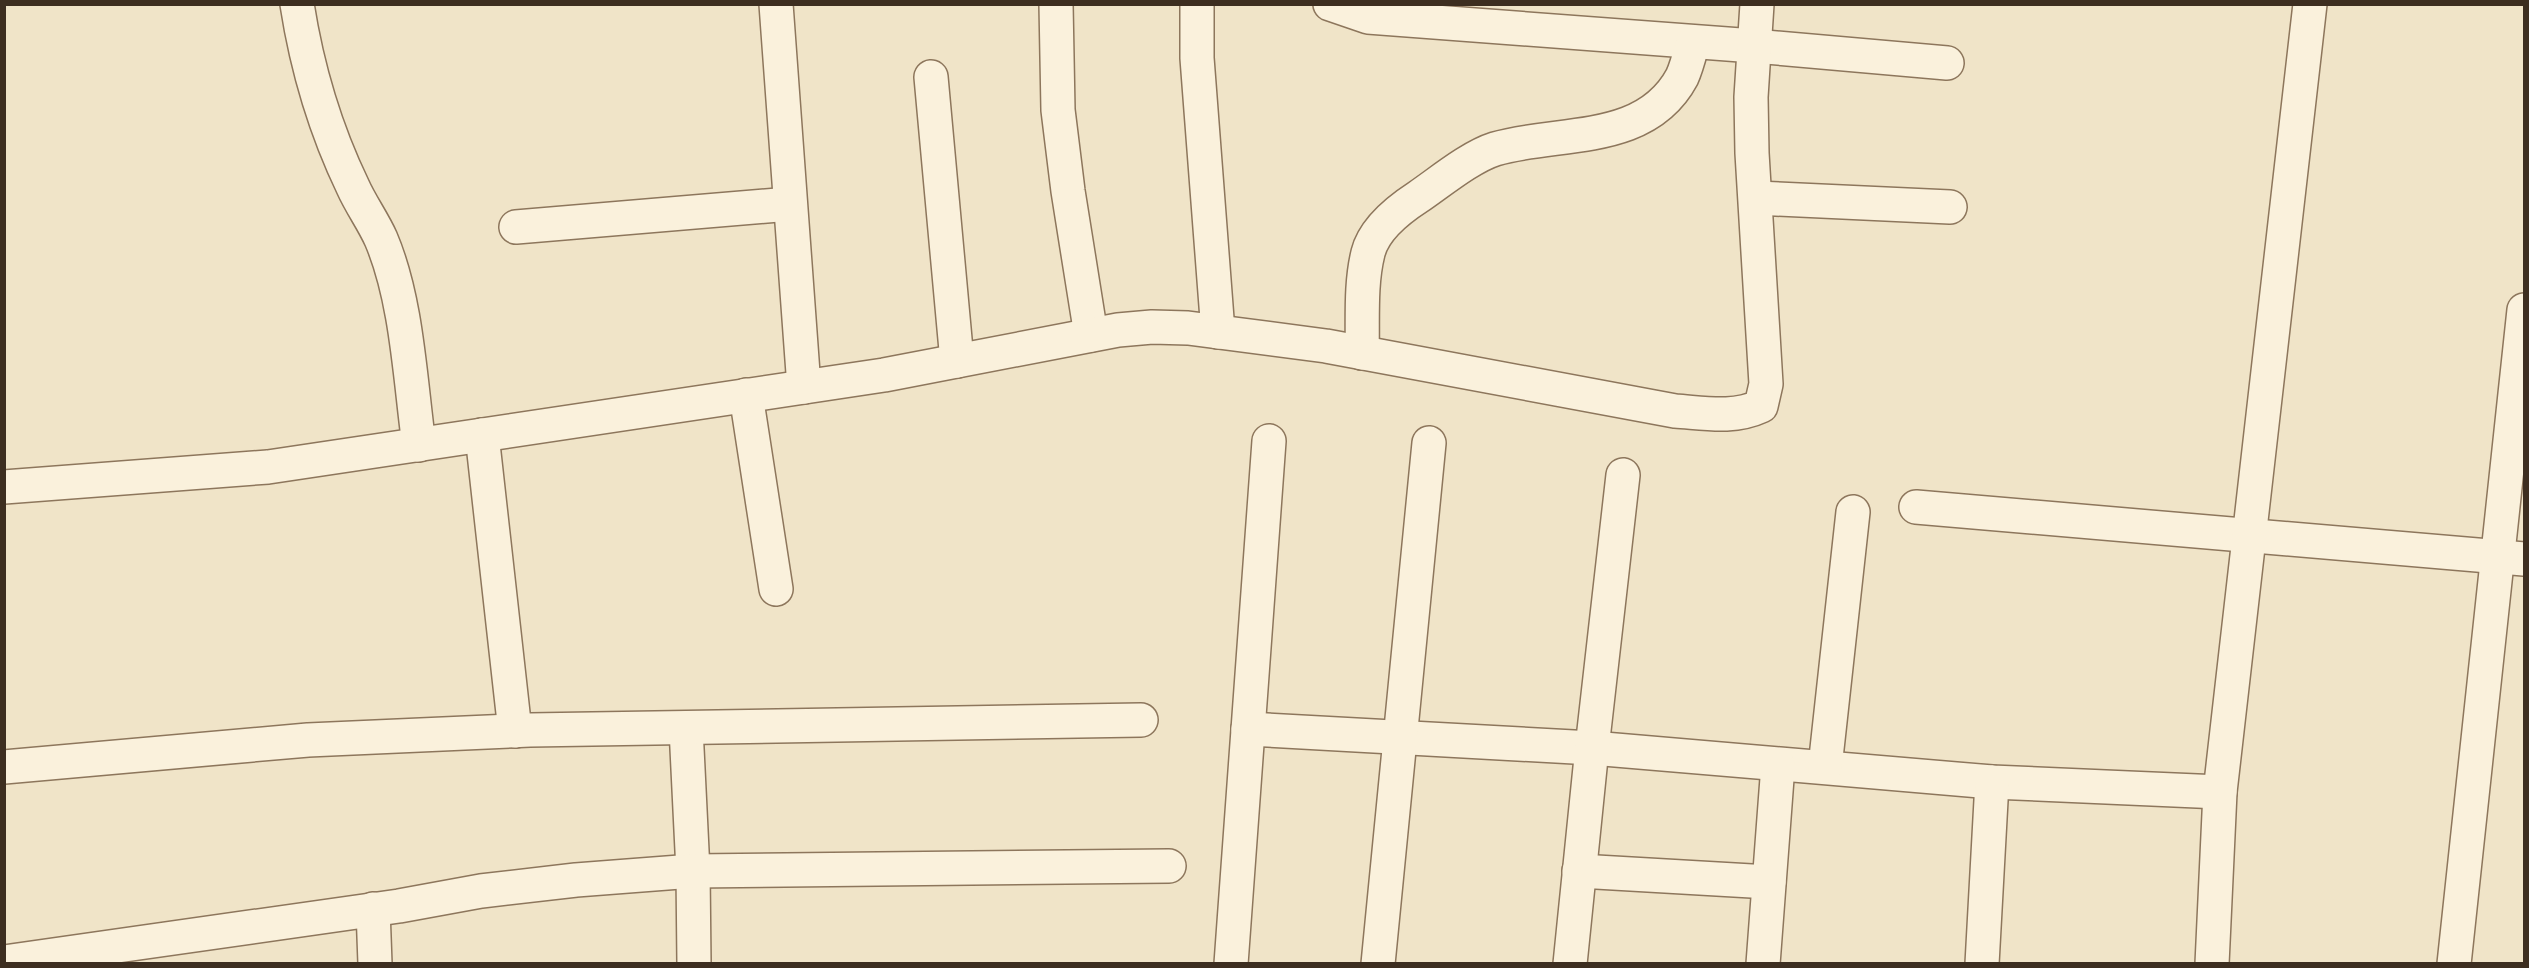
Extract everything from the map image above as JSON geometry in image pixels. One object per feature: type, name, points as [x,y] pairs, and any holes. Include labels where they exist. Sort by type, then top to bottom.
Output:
[{"type":"street","points":[[297,4],[314,86],[327,127],[353,189],[381,238],[398,290],[419,445]]},
{"type":"street","points":[[776,4],[804,387]]},
{"type":"street","points":[[1056,4],[1058,110],[1091,335]]},
{"type":"street","points":[[1197,4],[1197,58],[1218,332]]},
{"type":"street","points":[[1330,4],[1368,17],[1947,63]]},
{"type":"street","points":[[4,487],[268,467],[884,375],[1091,335],[1152,327],[1218,332],[1362,353],[1676,411],[1730,415],[1747,412],[1761,406],[1766,384],[1750,97],[1757,4]]},
{"type":"street","points":[[2212,963],[2220,792],[2310,4]]},
{"type":"street","points":[[1362,353],[1368,252],[1382,226],[1412,200],[1492,150],[1533,140],[1592,134],[1632,124],[1665,101],[1682,76],[1693,42]]},
{"type":"street","points":[[931,77],[957,361]]},
{"type":"street","points":[[1756,198],[1950,207]]},
{"type":"street","points":[[516,227],[790,204]]},
{"type":"street","points":[[2454,963],[2511,558],[2524,310]]},
{"type":"street","points":[[746,396],[776,589]]},
{"type":"street","points":[[482,435],[515,731]]},
{"type":"street","points":[[1231,963],[1269,441]]},
{"type":"street","points":[[1378,963],[1429,443]]},
{"type":"street","points":[[1570,963],[1623,475]]},
{"type":"street","points":[[1916,507],[2511,558]]},
{"type":"street","points":[[1825,767],[1853,512]]},
{"type":"street","points":[[4,767],[308,740],[515,731],[1141,720]]},
{"type":"street","points":[[686,728],[693,871],[694,963]]},
{"type":"street","points":[[1248,729],[1592,748],[1992,782],[2220,792]]},
{"type":"street","points":[[1763,963],[1778,765]]},
{"type":"street","points":[[1983,963],[1992,782]]},
{"type":"street","points":[[4,962],[110,956],[481,891],[576,880],[693,871],[1169,866]]},
{"type":"street","points":[[1579,871],[1769,882]]},
{"type":"street","points":[[373,909],[375,963]]}]
